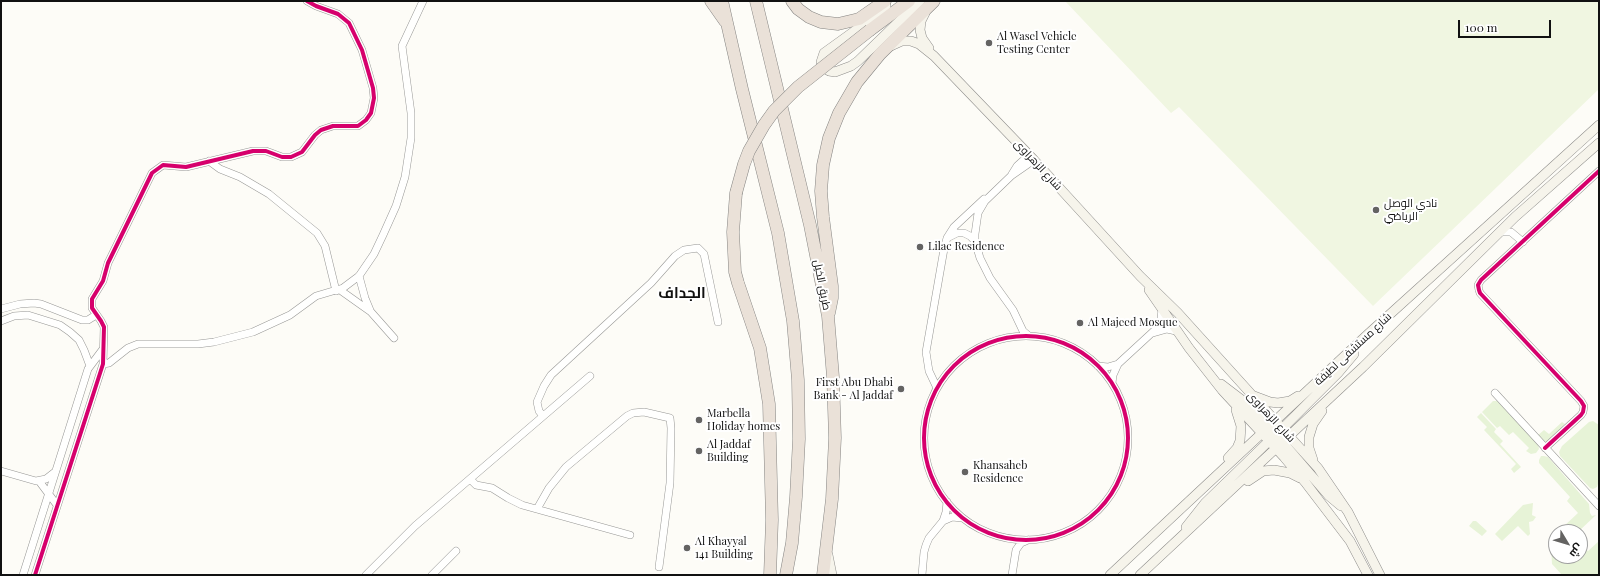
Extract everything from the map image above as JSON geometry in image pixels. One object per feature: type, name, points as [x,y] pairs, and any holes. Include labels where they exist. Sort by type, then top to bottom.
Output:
[{"type":"highway","points":[[711,1],[727,24]]},
{"type":"highway","points":[[722,1],[778,233],[793,321],[798,380],[799,439],[796,504],[792,543],[786,575]]},
{"type":"highway","name":"طريق الخيل","points":[[756,1],[810,225],[828,316],[833,377],[835,438],[832,499],[827,548],[822,575]]},
{"type":"highway","points":[[792,1],[803,13],[815,20],[827,24],[838,24],[859,20],[886,1]]},
{"type":"highway","points":[[770,575],[772,520],[769,404],[760,348],[735,272],[733,232],[736,193],[749,150],[764,124],[774,111],[798,87],[909,1]]},
{"type":"highway","points":[[828,316],[833,292],[821,191],[826,151],[834,125],[844,102],[857,82],[880,54],[935,1]]},
{"type":"main road","points":[[891,1],[867,22],[824,53],[821,62],[824,68],[835,72],[851,66],[920,1]]},
{"type":"main road","name":"شارع الزهراوى","points":[[934,56],[924,42],[920,30],[923,17],[935,1]]},
{"type":"main road","name":"شارع الزهراوى","points":[[880,54],[897,43],[907,40],[919,44],[934,56],[1031,157],[1140,276],[1178,313],[1248,392],[1305,482],[1350,541],[1368,575]]},
{"type":"main road","name":"شارع مستشفى لطيفة","points":[[1140,575],[1228,492],[1276,435],[1310,389],[1367,335],[1599,125]]},
{"type":"main road","name":"شارع مستشفى لطيفة","points":[[1110,575],[1213,478],[1334,394],[1515,217],[1599,143]]},
{"type":"main road","name":"شارع الزهراوى","points":[[1140,276],[1176,331],[1233,403],[1318,468],[1348,512],[1380,575]]},
{"type":"main road","points":[[1181,537],[1197,511],[1338,373],[1367,335]]},
{"type":"main road","points":[[1214,380],[1234,393],[1276,435],[1329,496],[1348,512]]},
{"type":"main road","points":[[1248,392],[1262,400],[1278,403],[1290,401],[1310,389]]},
{"type":"main road","points":[[1318,468],[1309,448],[1310,430],[1316,418],[1330,402],[1334,394]]},
{"type":"main road","points":[[1213,478],[1219,468],[1233,454],[1240,440],[1240,419],[1233,403]]},
{"type":"main road","points":[[1228,492],[1239,488],[1257,474],[1268,470],[1282,470],[1305,482]]},
{"type":"main road","points":[[827,548],[832,575]]},
{"type":"street","points":[[35,575],[103,364],[104,327],[92,308],[92,299],[103,281],[108,264],[152,173],[163,165],[186,167],[258,150],[266,151],[278,156],[291,157],[302,152],[315,135],[325,128],[337,126],[358,126],[368,117],[374,103],[373,88],[362,50],[349,23],[338,14],[307,1]]},
{"type":"street","points":[[103,364],[109,362],[122,352],[138,344],[198,344],[214,342],[247,334],[266,327],[290,315],[316,296],[338,290],[359,276],[374,254],[383,235],[396,206],[405,177],[411,138],[411,113],[402,46],[423,1]]},
{"type":"street","points":[[937,388],[929,371],[926,352],[944,249],[948,238],[954,227],[965,216],[990,196],[1031,157]]},
{"type":"street","points":[[209,161],[220,169],[240,177],[269,194],[317,233],[325,246],[338,290],[371,312],[394,338]]},
{"type":"street","points":[[1545,448],[1583,412],[1584,406],[1480,293],[1478,288],[1481,280],[1521,240],[1599,170]]},
{"type":"street","points":[[990,196],[981,207],[976,220],[975,241],[980,258],[990,278],[1013,310],[1023,331],[1029,336]]},
{"type":"street","points":[[1515,217],[1514,227],[1521,240]]},
{"type":"street","points":[[1500,232],[1511,232],[1521,240]]},
{"type":"street","points":[[948,238],[953,234],[964,233],[975,241]]},
{"type":"street","points":[[543,416],[538,408],[538,402],[544,386],[551,375],[651,283],[675,256],[684,250],[698,248],[704,254],[718,322]]},
{"type":"street","points":[[359,276],[365,298],[371,312]]},
{"type":"street","points":[[1,309],[20,304],[34,303],[41,304],[82,320],[88,320],[96,315]]},
{"type":"street","points":[[1112,382],[1113,375],[1118,364],[1152,333],[1159,324],[1162,308]]},
{"type":"street","points":[[1,321],[14,316],[28,315],[60,325],[79,340],[90,366]]},
{"type":"street","points":[[1152,333],[1162,329],[1176,331]]},
{"type":"street","points":[[1029,336],[1049,338],[1064,343],[1079,351],[1098,366],[1112,382],[1124,409],[1128,433],[1126,457],[1116,485],[1099,509],[1076,527],[1048,537],[1028,540],[1006,538],[980,529],[962,518],[947,502],[933,480],[927,464],[924,432],[927,414],[937,388],[955,366],[978,349],[1004,338],[1029,336]]},
{"type":"street","points":[[23,575],[47,496],[90,366],[103,349]]},
{"type":"street","points":[[1098,366],[1108,367],[1118,364]]},
{"type":"street","points":[[366,575],[415,526],[590,376]]},
{"type":"street","points":[[1495,393],[1599,506]]},
{"type":"street","points":[[537,509],[549,488],[566,467],[627,416],[632,413],[644,412],[670,418],[670,483],[658,567]]},
{"type":"street","points":[[1,471],[36,480],[49,477],[55,472]]},
{"type":"street","points":[[470,478],[476,485],[489,487],[514,502],[630,535]]},
{"type":"street","points":[[36,480],[42,491],[58,505]]},
{"type":"street","points":[[943,521],[947,502]]},
{"type":"street","points":[[922,575],[924,552],[933,532],[943,521],[952,517],[962,518]]},
{"type":"street","points":[[1006,538],[1011,543],[1015,554]]},
{"type":"street","points":[[1012,575],[1015,554],[1019,546],[1028,540]]},
{"type":"street","points":[[432,575],[456,550]]},
{"type":"green space","name":"نادي الوصل الرياضي","points":[[1065,1],[1599,1],[1599,89],[1373,306],[1179,107],[1171,113]]},
{"type":"green space","points":[[1493,401],[1497,401],[1538,444],[1539,449],[1536,453],[1531,454],[1526,451],[1529,448],[1513,432],[1509,435],[1500,426],[1497,428],[1482,412]]},
{"type":"green space","points":[[1481,413],[1496,429],[1494,432],[1503,441],[1500,444],[1521,467],[1514,473],[1511,469],[1516,464],[1484,430],[1487,427],[1477,417]]},
{"type":"green space","points":[[1593,421],[1599,425],[1598,484],[1597,487],[1593,489],[1590,488],[1560,456],[1559,452],[1562,446],[1589,422]]},
{"type":"green space","points":[[1562,422],[1565,424],[1548,441],[1544,442],[1537,436],[1544,430],[1549,434]]},
{"type":"green space","points":[[1541,456],[1548,457],[1589,504],[1590,513],[1592,516],[1596,515],[1586,524],[1566,524],[1578,513],[1567,501],[1570,497],[1539,463]]},
{"type":"green space","points":[[1533,503],[1532,515],[1536,517],[1533,521],[1529,522],[1530,534],[1528,536],[1518,526],[1502,541],[1495,534],[1523,505]]},
{"type":"green space","points":[[1473,521],[1476,521],[1487,531],[1482,536],[1469,526]]},
{"type":"green space","points":[[1599,541],[1599,575],[1562,575],[1552,564],[1588,564],[1588,551]]},
{"type":"cycle path","points":[[35,575],[103,364],[104,327],[92,308],[92,299],[103,281],[108,263],[152,173],[163,165],[186,167],[253,151],[266,151],[282,157],[291,157],[302,152],[315,135],[321,130],[333,126],[358,126],[366,120],[371,113],[374,98],[373,88],[362,50],[349,23],[338,14],[307,1]]},
{"type":"cycle path","points":[[1545,448],[1581,415],[1584,406],[1480,293],[1478,285],[1481,280],[1599,171]]},
{"type":"cycle path","points":[[1026,336],[1046,338],[1074,348],[1091,359],[1105,373],[1120,399],[1126,418],[1128,438],[1126,458],[1116,486],[1105,503],[1091,517],[1065,532],[1046,538],[1026,540],[1006,538],[978,528],[961,517],[947,503],[932,477],[926,458],[924,438],[926,418],[936,390],[947,373],[961,359],[987,344],[1006,338],[1026,336]]},
{"type":"place","name":"Al Wasel Vehicle Testing Center","points":[[989,43]]},
{"type":"place","name":"نادي الوصل الرياضي","points":[[1376,210]]},
{"type":"place","name":"Lilac Residence","points":[[920,247]]},
{"type":"place","name":"Al Majeed Mosque","points":[[1080,323]]},
{"type":"place","name":"First Abu Dhabi Bank - Al Jaddaf","points":[[901,389]]},
{"type":"place","name":"Marbella Holiday homes","points":[[699,420]]},
{"type":"place","name":"Al Jaddaf Building","points":[[699,451]]},
{"type":"place","name":"Khansaheb Residence","points":[[965,472]]},
{"type":"place","name":"Al Khayyal 141 Building","points":[[687,548]]},
{"type":"district","name":"الجداف","points":[[682,293]]}]
